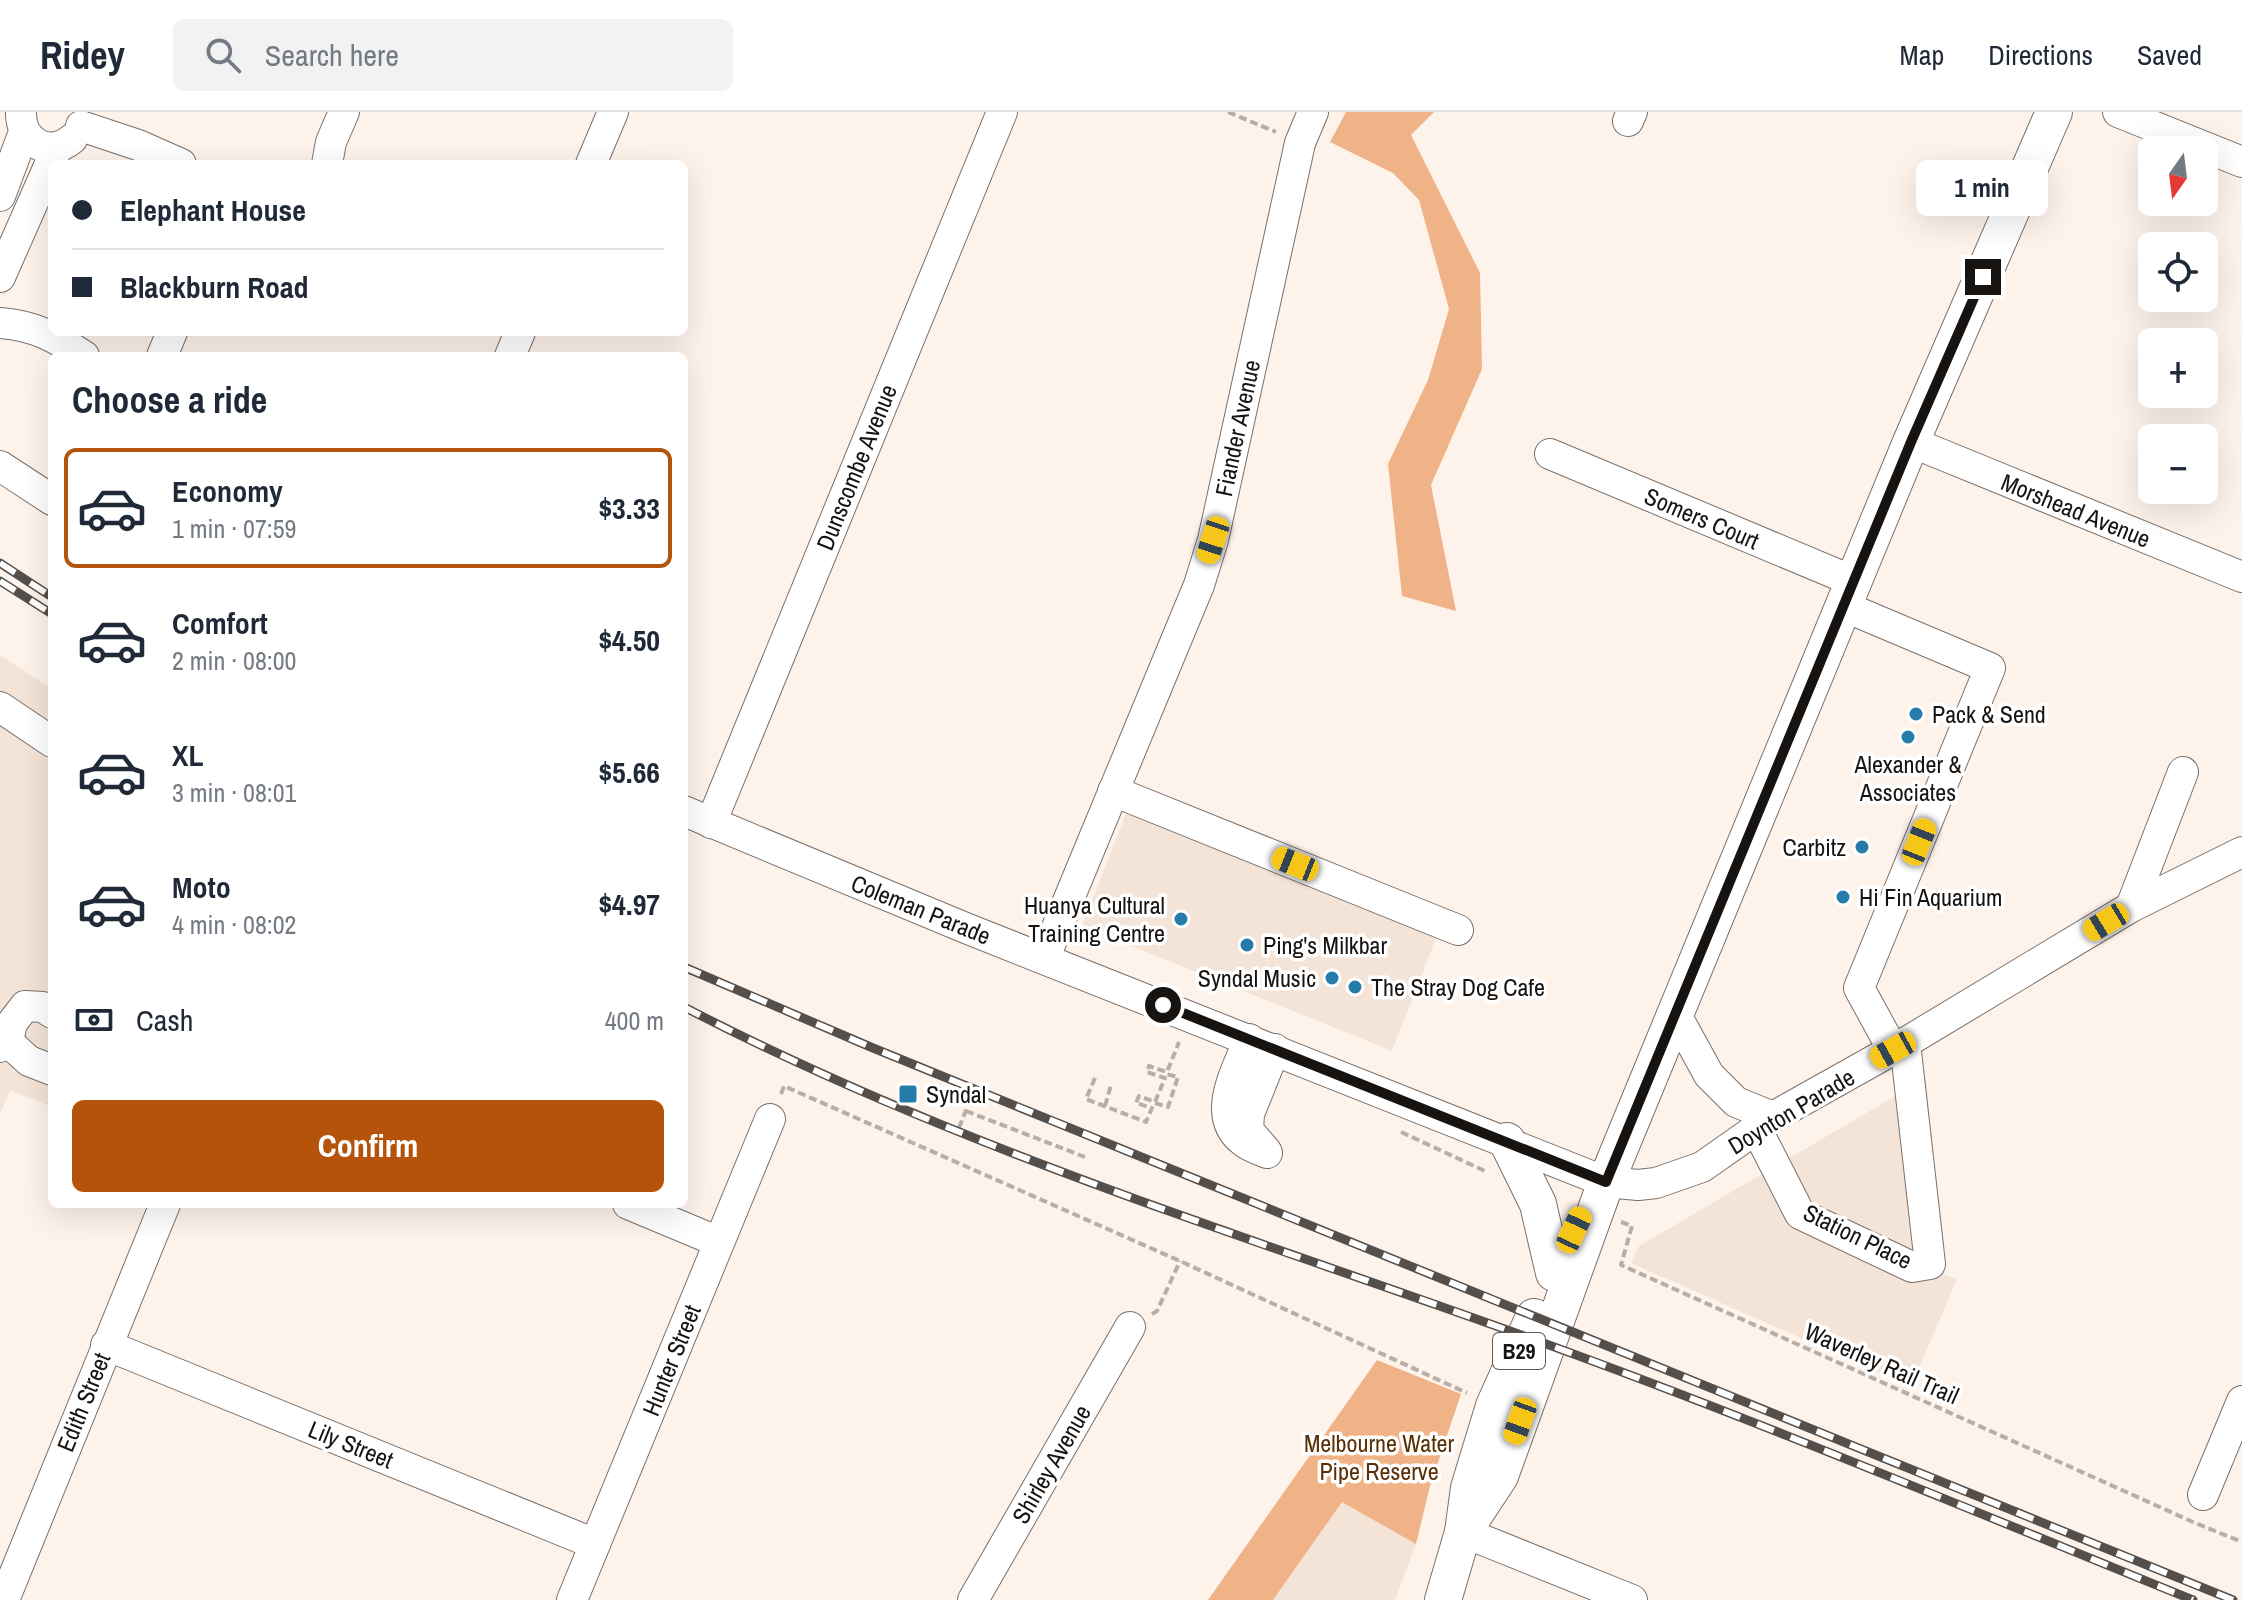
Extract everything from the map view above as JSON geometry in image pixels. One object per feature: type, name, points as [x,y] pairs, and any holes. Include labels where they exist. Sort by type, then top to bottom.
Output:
[{"type":"main road","name":"B29","points":[[1463,1532],[1500,1476],[1601,1197],[1675,1013],[1911,442],[2054,112]]},
{"type":"main road","points":[[1507,1141],[1538,1204],[1554,1273]]},
{"type":"main road","name":"B29","points":[[1443,1600],[1463,1532],[1469,1488],[1494,1406],[1584,1208],[1601,1197]]},
{"type":"street","points":[[328,160],[331,142],[344,112]]},
{"type":"street","points":[[593,160],[613,112]]},
{"type":"street","name":"Dunscombe Avenue","points":[[697,817],[1002,112]]},
{"type":"street","name":"Fiander Avenue","points":[[1044,959],[1199,585],[1213,540],[1300,143],[1313,112]]},
{"type":"street","points":[[2118,112],[2242,162]]},
{"type":"street","points":[[22,122],[36,144],[57,148],[68,143],[81,119],[172,160]]},
{"type":"street","points":[[0,196],[22,122]]},
{"type":"street","points":[[52,160],[57,148]]},
{"type":"street","points":[[0,277],[48,168]]},
{"type":"street","points":[[0,323],[22,325],[48,333]]},
{"type":"street","points":[[53,336],[78,352]]},
{"type":"street","name":"Morshead Avenue","points":[[1911,442],[2242,577]]},
{"type":"street","name":"Somers Court","points":[[1550,454],[1848,594],[1990,668],[1859,988],[1899,1046]]},
{"type":"street","points":[[0,466],[48,497]]},
{"type":"street","points":[[0,707],[48,739]]},
{"type":"street","points":[[2131,907],[2183,772]]},
{"type":"street","points":[[1113,791],[1458,930]]},
{"type":"street","name":"Coleman Parade","points":[[697,817],[1044,959],[1507,1141],[1601,1197]]},
{"type":"street","name":"Doynton Parade","points":[[1601,1197],[1702,1167],[1764,1122],[1899,1046],[2131,907],[2241,855]]},
{"type":"street","points":[[48,1010],[25,1006],[12,1023],[4,1044],[29,1061],[48,1068]]},
{"type":"street","points":[[1675,1013],[1709,1075],[1736,1102],[1764,1122]]},
{"type":"street","name":"Station Place","points":[[1764,1122],[1800,1214],[1912,1267],[1930,1264],[1899,1046]]},
{"type":"street","name":"Hunter Street","points":[[572,1600],[770,1119]]},
{"type":"street","name":"Edith Street","points":[[4,1600],[163,1208]]},
{"type":"street","points":[[638,1208],[719,1242]]},
{"type":"street","name":"Shirley Avenue","points":[[973,1600],[1130,1327]]},
{"type":"street","name":"Lily Street","points":[[106,1345],[595,1544]]},
{"type":"street","points":[[2203,1495],[2242,1401]]},
{"type":"street","points":[[1463,1532],[1632,1600]]},
{"type":"path","points":[[1228,112],[1276,132]]},
{"type":"path","points":[[1095,1078],[1086,1099],[1146,1122],[1187,1015]]},
{"type":"path","points":[[1152,1108],[1136,1103],[1139,1096],[1168,1107],[1178,1077],[1166,1075]]},
{"type":"path","points":[[1105,1106],[1111,1085]]},
{"type":"path","points":[[770,1119],[784,1086],[1180,1261],[1467,1393]]},
{"type":"path","points":[[959,1128],[972,1095]]},
{"type":"path","points":[[966,1111],[1085,1157]]},
{"type":"path","name":"Waverley Rail Trail","points":[[1601,1197],[1632,1226],[1621,1265],[2242,1542]]},
{"type":"path","points":[[1130,1327],[1157,1311],[1180,1261]]},
{"type":"shaded area","points":[[0,655],[48,686],[48,1105],[10,1090],[0,1115]]},
{"type":"shaded area","points":[[1130,803],[1440,928],[1392,1051],[1082,926]]},
{"type":"shaded area","points":[[1926,1078],[1945,1275],[1957,1279],[1911,1387],[1631,1263],[1639,1246]]},
{"type":"shaded area","points":[[1342,1501],[1416,1544],[1395,1600],[1273,1600]]},
{"type":"green space","points":[[1346,112],[1434,112],[1411,135],[1480,273],[1482,369],[1431,485],[1456,611],[1402,596],[1388,464],[1428,380],[1449,309],[1419,200],[1393,173],[1330,142]]},
{"type":"green space","name":"Melbourne Water Pipe Reserve","points":[[1377,1360],[1461,1394],[1430,1486],[1416,1544],[1342,1502],[1273,1600],[1208,1600]]},
{"type":"railway","points":[[0,563],[48,594]]},
{"type":"railway","points":[[0,581],[48,611]]},
{"type":"railway","points":[[688,969],[873,1048],[2233,1600]]},
{"type":"railway","points":[[688,1009],[784,1056],[988,1143],[1091,1183],[1682,1395],[2193,1600]]},
{"type":"place","name":"Pack & Send","points":[[1916,714]]},
{"type":"place","name":"Alexander & Associates","points":[[1908,737]]},
{"type":"place","name":"Carbitz","points":[[1862,847]]},
{"type":"place","name":"Hi Fin Aquarium","points":[[1843,897]]},
{"type":"place","name":"Huanya Cultural Training Centre","points":[[1181,919]]},
{"type":"place","name":"Ping's Milkbar","points":[[1247,945]]},
{"type":"place","name":"Syndal Music","points":[[1332,978]]},
{"type":"place","name":"The Stray Dog Cafe","points":[[1355,987]]},
{"type":"place","name":"Syndal","points":[[908,1094]]},
{"type":"route","points":[[1163,1005],[1606,1182],[1911,442],[1983,277]]}]
